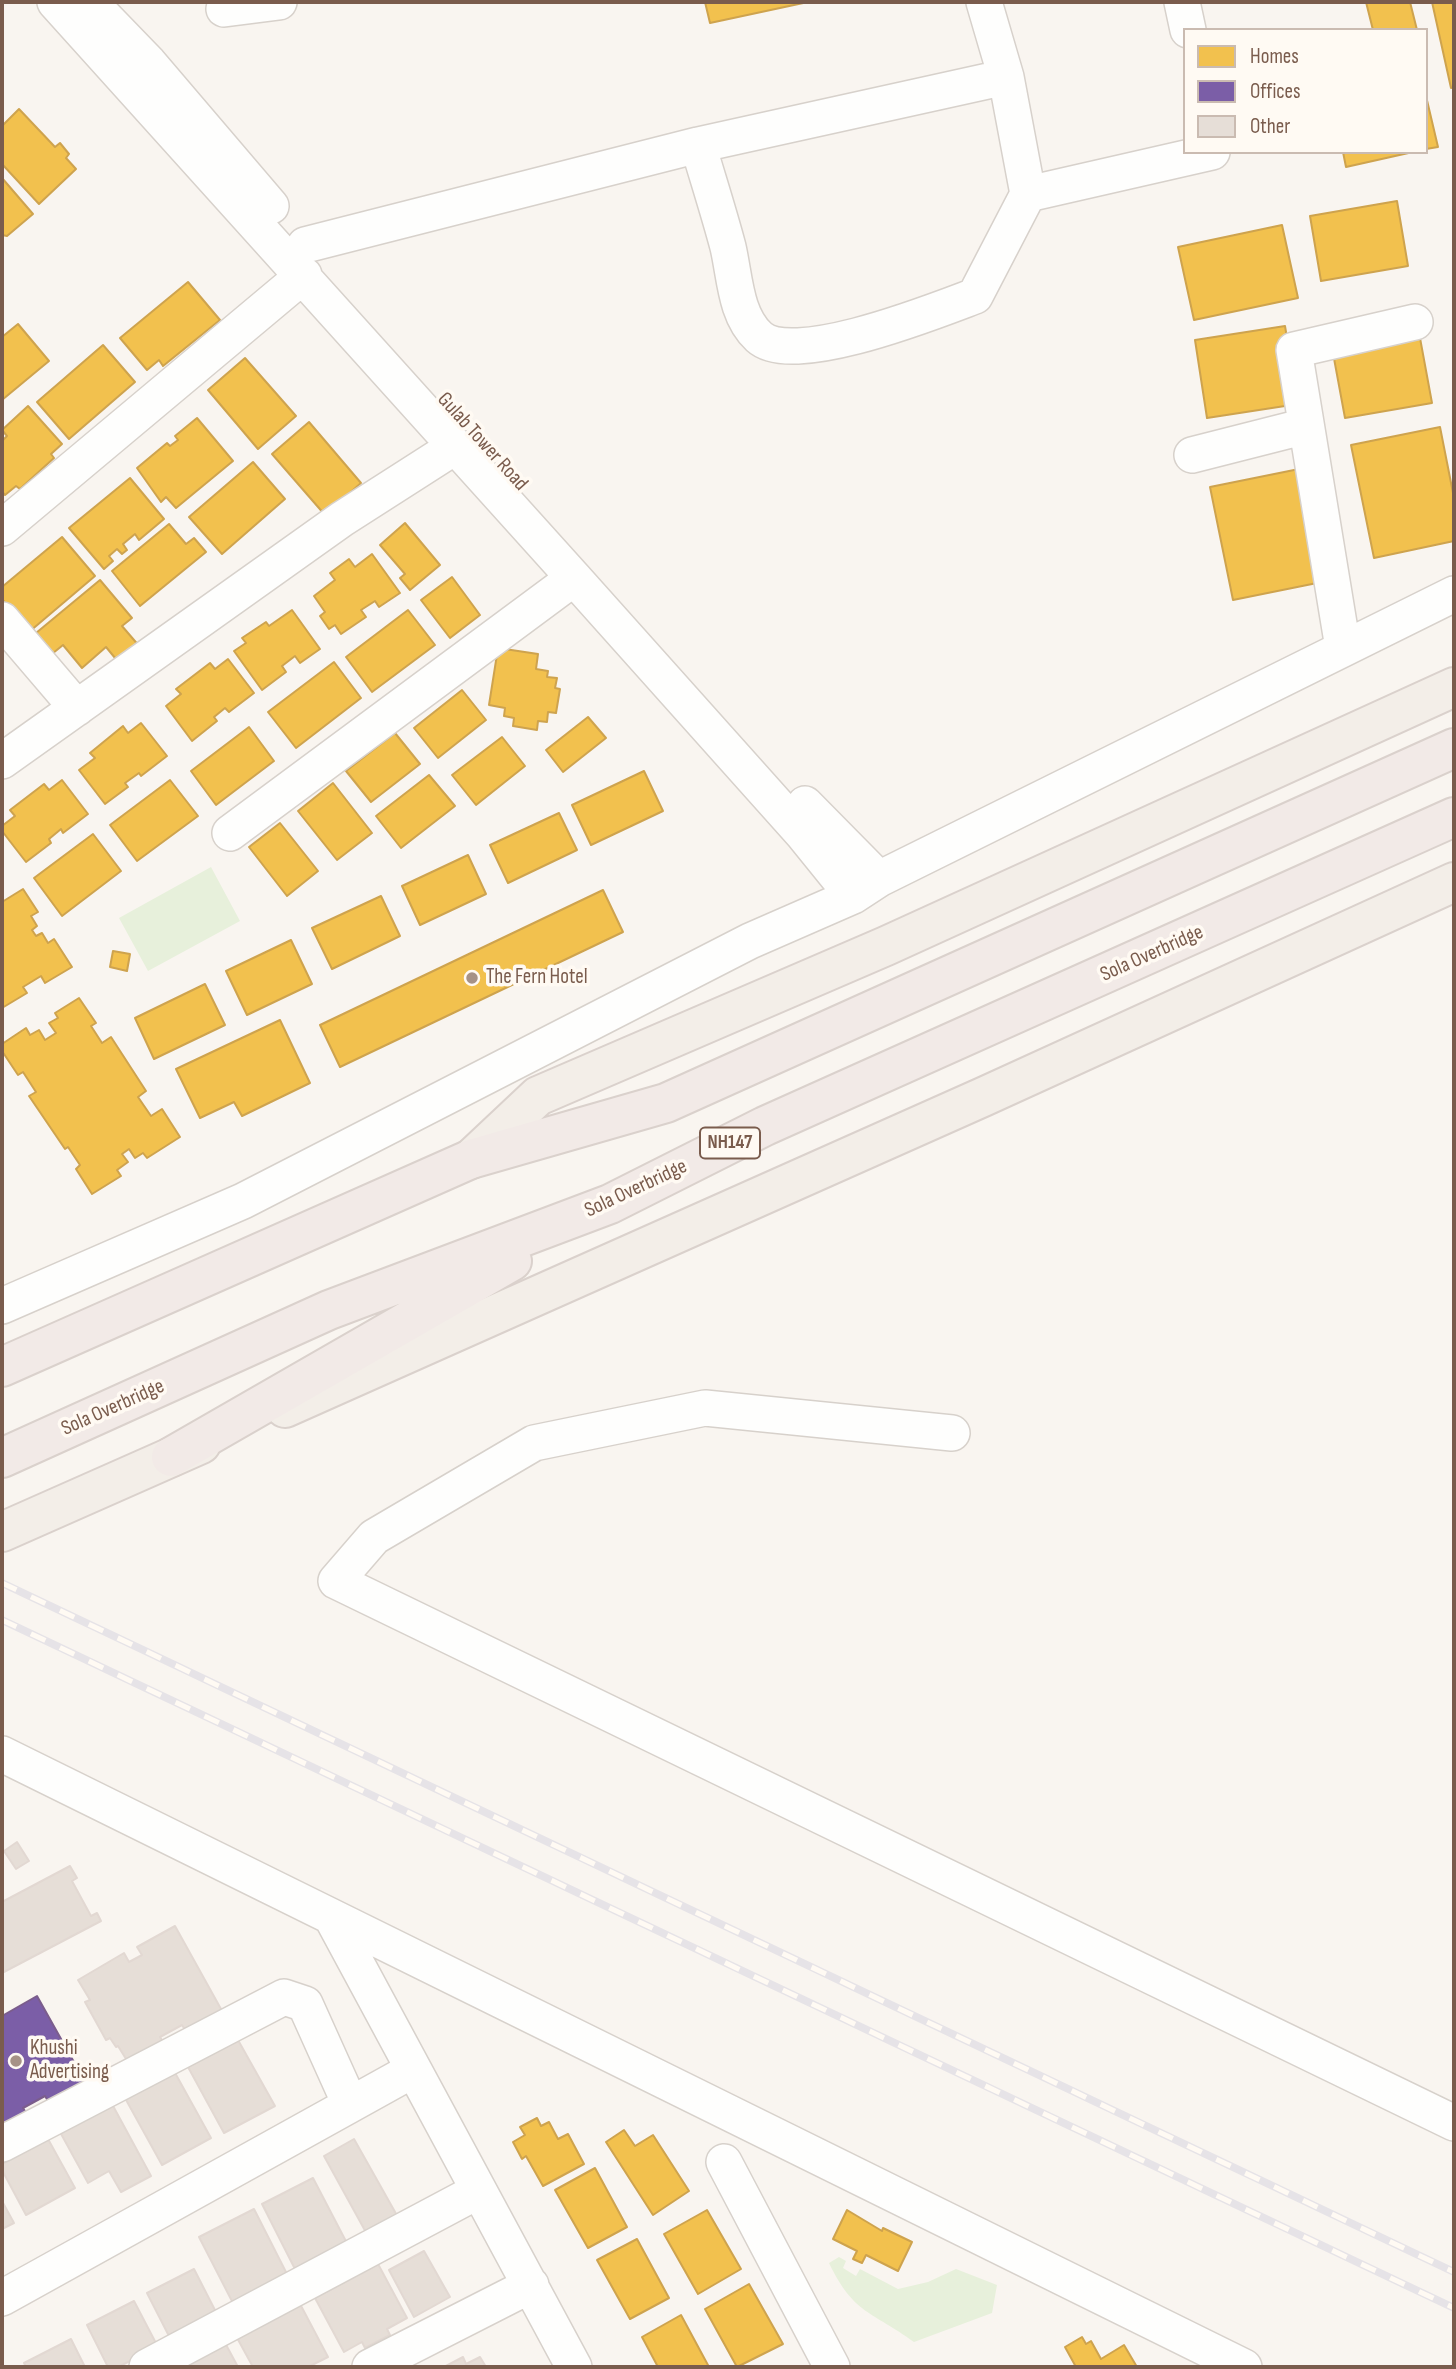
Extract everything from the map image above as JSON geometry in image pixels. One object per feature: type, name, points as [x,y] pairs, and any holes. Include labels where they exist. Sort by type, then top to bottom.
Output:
[{"type":"highway","points":[[2,1367],[471,1160],[666,1102],[1454,748]]},
{"type":"highway","name":"Sola Overbridge","points":[[2,1458],[329,1310],[610,1204],[765,1126],[1454,817]]},
{"type":"highway","points":[[171,1457],[610,1204]]},
{"type":"main road","points":[[471,1160],[538,1096],[886,946],[1454,687]]},
{"type":"main road","points":[[2,1532],[983,1097],[1454,882]]},
{"type":"street","points":[[55,2],[304,260],[456,446],[802,833],[866,888]]},
{"type":"street","points":[[224,9],[279,2]]},
{"type":"street","points":[[698,145],[728,248],[738,300],[751,327],[761,338],[773,345],[833,341],[909,321],[975,296],[1028,194],[1006,77],[984,2]]},
{"type":"street","points":[[1182,2],[1188,28]]},
{"type":"street","name":"Gulab Tower Road","points":[[93,3],[149,63],[304,260],[818,818],[866,888]]},
{"type":"street","points":[[2,528],[304,260],[698,145],[1006,77]]},
{"type":"street","points":[[1028,194],[1215,162]]},
{"type":"street","points":[[1343,648],[1294,350],[1415,322]]},
{"type":"street","points":[[1192,455],[1306,426]]},
{"type":"street","points":[[2,761],[342,519],[456,446]]},
{"type":"street","points":[[230,833],[574,578]]},
{"type":"street","points":[[2,1306],[243,1201],[750,941],[866,888],[1454,594]]},
{"type":"street","points":[[2,620],[77,708]]},
{"type":"street","points":[[952,1433],[705,1408],[534,1443],[374,1536],[336,1581],[1454,2123]]},
{"type":"street","points":[[2,1754],[1244,2367]]},
{"type":"street","points":[[331,1918],[574,2367]]},
{"type":"street","points":[[2,2144],[284,1997],[305,2004],[350,2104]]},
{"type":"street","points":[[2,2298],[413,2070]]},
{"type":"street","points":[[724,2162],[832,2367]]},
{"type":"street","points":[[147,2367],[478,2191]]},
{"type":"street","points":[[370,2367],[531,2285]]},
{"type":"green space","points":[[211,867],[240,921],[148,971],[119,918]]},
{"type":"green space","points":[[839,2257],[846,2261],[843,2268],[856,2276],[860,2269],[898,2289],[928,2282],[956,2269],[997,2285],[992,2313],[914,2342],[865,2310],[847,2293],[829,2263]]},
{"type":"building: Homes","points":[[705,2],[808,2],[710,23]]},
{"type":"building: Homes","points":[[1366,2],[1410,2],[1416,28],[1372,28]]},
{"type":"building: Homes","points":[[1432,2],[1454,2],[1454,87],[1451,88]]},
{"type":"building: Homes","points":[[1428,104],[1438,147],[1428,149]]},
{"type":"building: Homes","points":[[19,109],[55,147],[60,143],[69,154],[66,158],[76,169],[39,204],[2,164],[2,126]]},
{"type":"building: Homes","points":[[1343,154],[1404,154],[1346,167]]},
{"type":"building: Homes","points":[[2,178],[33,214],[7,236],[2,235]]},
{"type":"building: Homes","points":[[1397,201],[1408,266],[1321,281],[1310,216]]},
{"type":"building: Homes","points":[[1282,225],[1298,298],[1194,320],[1178,247]]},
{"type":"building: Homes","points":[[188,282],[220,320],[163,366],[159,360],[147,370],[120,338]]},
{"type":"building: Homes","points":[[18,324],[49,361],[2,400],[2,337]]},
{"type":"building: Homes","points":[[1285,326],[1298,404],[1207,418],[1195,340]]},
{"type":"building: Homes","points":[[1420,338],[1432,403],[1345,418],[1333,353]]},
{"type":"building: Homes","points":[[103,345],[135,382],[69,439],[37,402]]},
{"type":"building: Homes","points":[[245,358],[296,416],[258,449],[208,390]]},
{"type":"building: Homes","points":[[28,406],[62,444],[51,454],[54,458],[20,489],[16,486],[5,495],[2,491],[2,441],[7,436],[2,430]]},
{"type":"building: Homes","points":[[197,418],[233,461],[176,508],[166,497],[161,502],[137,468],[167,443],[170,446],[178,440],[175,436]]},
{"type":"building: Homes","points":[[309,422],[361,483],[325,515],[272,454]]},
{"type":"building: Homes","points":[[1440,427],[1454,498],[1454,541],[1374,558],[1351,445]]},
{"type":"building: Homes","points":[[253,462],[285,499],[222,554],[189,517]]},
{"type":"building: Homes","points":[[1299,469],[1322,582],[1233,600],[1210,487]]},
{"type":"building: Homes","points":[[130,478],[164,519],[139,540],[135,534],[123,544],[127,550],[122,554],[117,549],[109,556],[113,561],[104,569],[69,528]]},
{"type":"building: Homes","points":[[405,523],[440,565],[410,590],[400,578],[405,574],[380,545]]},
{"type":"building: Homes","points":[[169,524],[186,544],[194,538],[206,552],[140,606],[112,571]]},
{"type":"building: Homes","points":[[62,537],[95,576],[29,632],[2,599],[2,587]]},
{"type":"building: Homes","points":[[372,554],[400,593],[379,607],[375,601],[361,610],[366,617],[341,634],[335,625],[329,629],[320,616],[325,612],[314,596],[335,580],[330,573],[349,559],[355,567]]},
{"type":"building: Homes","points":[[452,577],[480,615],[450,638],[421,600]]},
{"type":"building: Homes","points":[[100,580],[132,618],[122,626],[140,647],[120,664],[106,647],[82,668],[63,645],[47,658],[30,638]]},
{"type":"building: Homes","points":[[292,610],[320,649],[300,663],[295,656],[282,666],[286,672],[262,690],[234,651],[246,643],[242,638],[266,622],[269,626]]},
{"type":"building: Homes","points":[[408,610],[435,645],[372,692],[346,657]]},
{"type":"building: Homes","points":[[498,648],[538,654],[536,669],[548,671],[547,677],[557,678],[555,688],[560,689],[556,713],[548,712],[547,722],[538,721],[537,730],[513,726],[514,718],[504,716],[505,708],[489,705]]},
{"type":"building: Homes","points":[[228,659],[254,693],[229,712],[225,708],[214,717],[217,721],[192,741],[166,706],[181,694],[176,689],[210,663],[215,669]]},
{"type":"building: Homes","points":[[334,662],[361,698],[296,748],[268,712]]},
{"type":"building: Homes","points":[[462,690],[486,720],[438,758],[414,728]]},
{"type":"building: Homes","points":[[588,717],[606,738],[563,772],[546,750]]},
{"type":"building: Homes","points":[[141,723],[167,756],[141,776],[139,773],[125,783],[128,787],[105,804],[79,770],[95,758],[90,753],[123,726],[128,733]]},
{"type":"building: Homes","points":[[249,727],[274,761],[216,805],[191,771]]},
{"type":"building: Homes","points":[[395,733],[420,764],[371,802],[346,771]]},
{"type":"building: Homes","points":[[502,737],[525,766],[476,805],[452,775]]},
{"type":"building: Homes","points":[[644,771],[663,811],[591,845],[572,805]]},
{"type":"building: Homes","points":[[429,775],[455,806],[401,848],[376,816]]},
{"type":"building: Homes","points":[[62,780],[88,814],[63,833],[61,829],[49,839],[51,843],[26,862],[2,831],[2,826],[15,816],[10,810],[44,784],[49,790]]},
{"type":"building: Homes","points":[[170,780],[198,816],[137,861],[110,825]]},
{"type":"building: Homes","points":[[333,783],[372,833],[337,860],[298,811]]},
{"type":"building: Homes","points":[[559,813],[577,850],[508,883],[490,845]]},
{"type":"building: Homes","points":[[280,823],[318,871],[287,896],[249,847]]},
{"type":"building: Homes","points":[[93,834],[121,871],[62,916],[34,878]]},
{"type":"building: Homes","points":[[468,855],[486,894],[420,925],[402,886]]},
{"type":"building: Homes","points":[[23,889],[38,912],[31,916],[37,926],[32,930],[36,936],[42,933],[48,943],[54,939],[72,967],[45,983],[41,976],[23,987],[27,993],[2,1008],[2,902]]},
{"type":"building: Homes","name":"The Fern Hotel","points":[[603,890],[623,932],[340,1067],[320,1025]]},
{"type":"building: Homes","points":[[381,896],[400,936],[332,969],[312,928]]},
{"type":"building: Homes","points":[[291,940],[312,984],[247,1015],[226,971]]},
{"type":"building: Homes","points":[[113,951],[130,954],[127,971],[110,967]]},
{"type":"building: Homes","points":[[205,984],[225,1025],[154,1059],[135,1018]]},
{"type":"building: Homes","points":[[79,998],[96,1023],[91,1026],[102,1043],[111,1037],[146,1091],[138,1097],[151,1116],[162,1109],[180,1137],[147,1158],[143,1153],[135,1158],[129,1149],[122,1154],[128,1162],[117,1170],[121,1176],[92,1194],[76,1169],[80,1165],[68,1147],[65,1149],[29,1096],[36,1092],[23,1072],[18,1075],[2,1051],[2,1044],[26,1028],[30,1035],[39,1030],[45,1040],[56,1033],[49,1023],[58,1018],[55,1013]]},
{"type":"building: Homes","points":[[280,1020],[310,1083],[242,1116],[234,1102],[200,1118],[176,1069]]},
{"type":"building: Homes","points":[[537,2118],[541,2126],[549,2122],[558,2139],[568,2134],[584,2164],[543,2186],[526,2156],[522,2159],[513,2142],[525,2135],[520,2127]]},
{"type":"building: Homes","points":[[624,2130],[635,2146],[653,2135],[689,2191],[653,2215],[606,2142]]},
{"type":"building: Homes","points":[[595,2168],[627,2227],[588,2248],[555,2190]]},
{"type":"building: Homes","points":[[707,2210],[741,2269],[698,2294],[664,2234]]},
{"type":"building: Homes","points":[[847,2210],[882,2231],[883,2228],[912,2242],[898,2271],[866,2255],[862,2263],[853,2259],[857,2251],[833,2239]]},
{"type":"building: Homes","points":[[637,2239],[669,2298],[630,2319],[597,2260]]},
{"type":"building: Homes","points":[[749,2284],[783,2344],[737,2367],[705,2309]]},
{"type":"building: Homes","points":[[681,2315],[709,2367],[658,2367],[642,2337]]},
{"type":"building: Homes","points":[[1082,2337],[1086,2344],[1091,2341],[1101,2359],[1124,2345],[1137,2367],[1076,2367],[1065,2347]]},
{"type":"building: Offices","points":[[37,1996],[89,2089],[50,2104],[45,2096],[23,2108],[28,2116],[2,2133],[2,2016]]},
{"type":"building: Other","points":[[17,1842],[29,1861],[16,1869],[4,1851]]},
{"type":"building: Other","points":[[70,1866],[77,1878],[72,1881],[91,1916],[97,1913],[101,1921],[2,1973],[2,1902]]},
{"type":"building: Other","points":[[175,1926],[226,2018],[187,2033],[182,2025],[160,2037],[165,2045],[131,2067],[118,2046],[116,2047],[110,2038],[106,2040],[85,2002],[90,2000],[78,1980],[124,1953],[129,1962],[142,1955],[137,1947]]},
{"type":"building: Other","points":[[238,2040],[275,2106],[224,2133],[188,2067]]},
{"type":"building: Other","points":[[174,2071],[211,2138],[162,2165],[125,2098]]},
{"type":"building: Other","points":[[112,2104],[151,2176],[121,2192],[109,2171],[88,2183],[60,2132]]},
{"type":"building: Other","points":[[48,2139],[75,2188],[26,2215],[2,2170],[2,2164]]},
{"type":"building: Other","points":[[354,2139],[399,2219],[368,2236],[324,2156]]},
{"type":"building: Other","points":[[313,2178],[350,2249],[298,2275],[262,2204]]},
{"type":"building: Other","points":[[2,2201],[14,2223],[2,2229]]},
{"type":"building: Other","points":[[254,2209],[290,2280],[235,2307],[199,2237]]},
{"type":"building: Other","points":[[424,2251],[450,2297],[414,2317],[389,2270]]},
{"type":"building: Other","points":[[378,2264],[407,2318],[387,2329],[390,2335],[365,2348],[362,2342],[344,2352],[315,2298]]},
{"type":"building: Other","points":[[194,2269],[218,2316],[171,2340],[147,2293]]},
{"type":"building: Other","points":[[134,2301],[158,2347],[118,2367],[108,2367],[87,2325]]},
{"type":"building: Other","points":[[299,2302],[328,2357],[308,2367],[253,2367],[236,2336]]},
{"type":"building: Other","points":[[71,2339],[85,2367],[26,2367],[24,2363]]},
{"type":"building: Other","points":[[224,2341],[238,2367],[175,2367]]},
{"type":"building: Other","points":[[463,2357],[466,2364],[480,2357],[486,2367],[444,2367]]},
{"type":"railway","points":[[2,1583],[1454,2272]]},
{"type":"railway","points":[[2,1620],[1454,2308]]},
{"type":"place","name":"The Fern Hotel","points":[[472,978]]},
{"type":"place","name":"Khushi Advertising","points":[[16,2061]]}]
